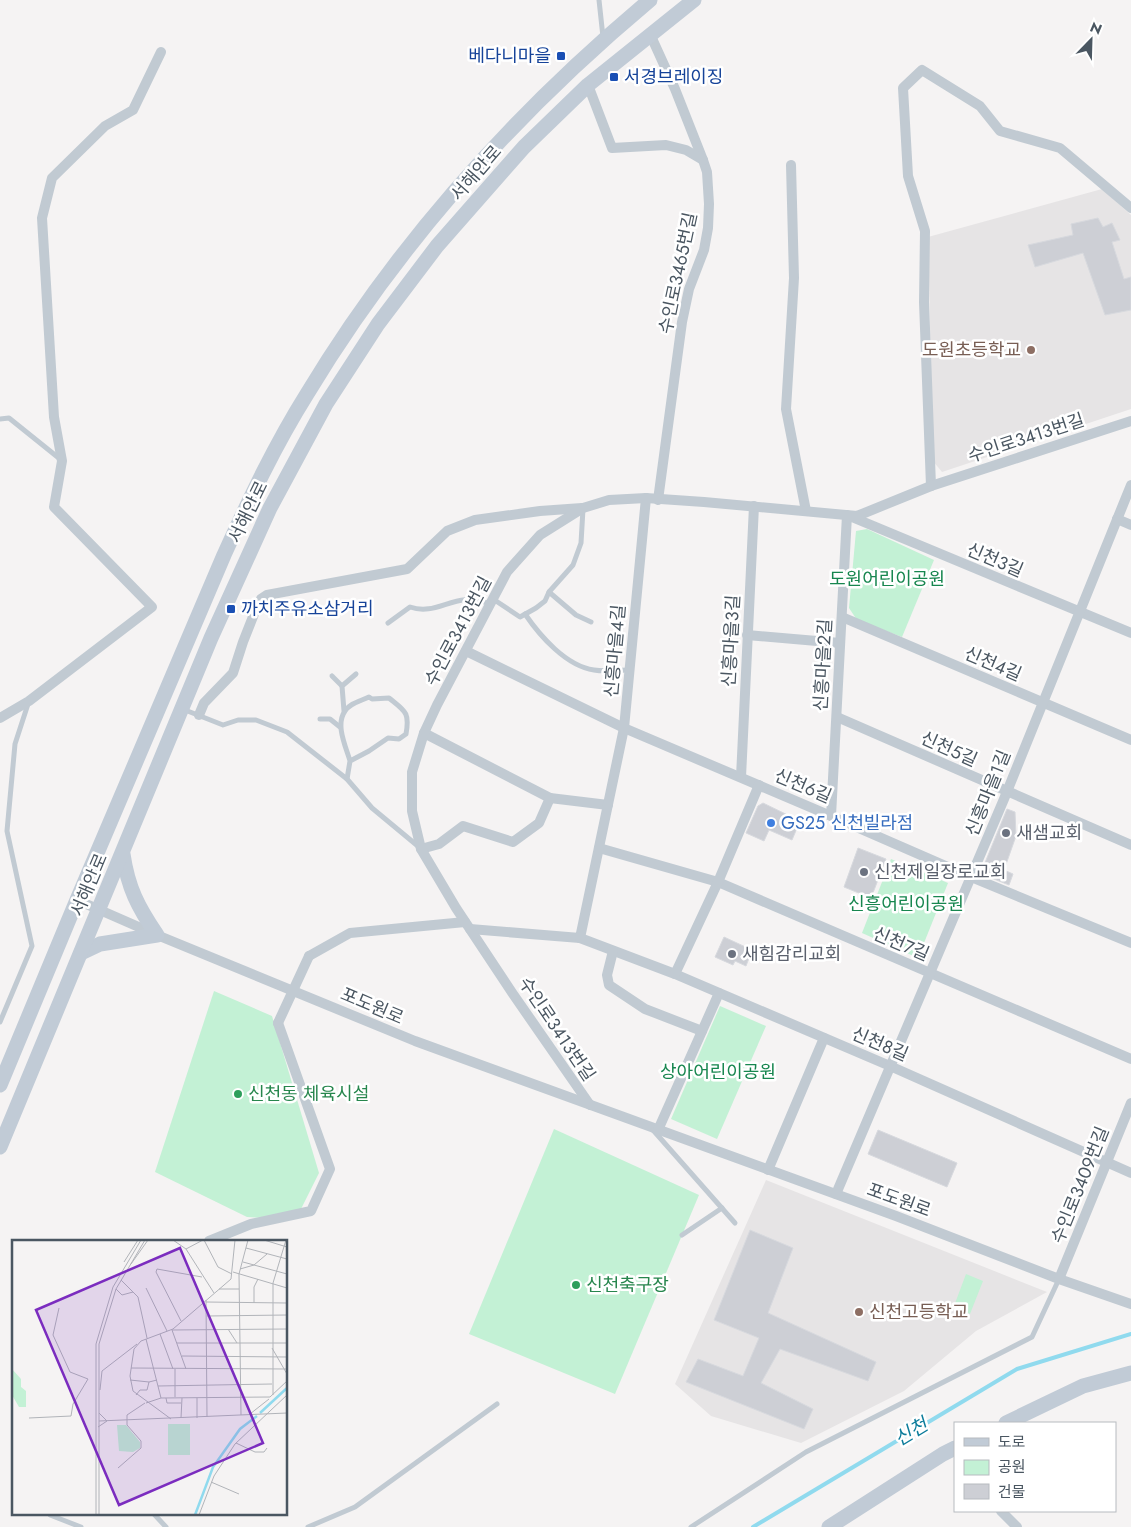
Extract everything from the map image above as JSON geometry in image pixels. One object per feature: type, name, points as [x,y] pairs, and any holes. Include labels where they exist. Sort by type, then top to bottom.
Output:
[{"type":"main road","name":"서해안로","points":[[0,1147],[211,638],[270,508],[326,404],[378,324],[437,246],[524,147],[588,85],[694,0]]},
{"type":"main road","name":"서해안로","points":[[0,1085],[224,554],[249,500],[306,394],[369,298],[462,181],[515,124],[574,66],[646,3]]},
{"type":"main road","points":[[81,953],[100,944],[157,935],[139,910],[126,874],[123,852]]},
{"type":"main road","points":[[1008,1422],[1083,1386],[1131,1373]]},
{"type":"main road","points":[[828,1527],[954,1448]]},
{"type":"street","name":"수인로3465번길","points":[[650,34],[675,89],[703,160],[707,172],[708,196],[708,228],[704,250],[689,289],[682,322],[658,500]]},
{"type":"street","points":[[0,718],[29,701],[152,607],[54,507],[62,461],[54,417],[42,218],[52,178],[104,126],[133,110],[161,52]]},
{"type":"street","points":[[931,486],[924,302],[924,231],[908,176],[903,88],[922,70],[980,106],[1000,131],[1060,148],[1131,208]]},
{"type":"street","points":[[588,85],[612,148],[666,145],[686,150],[703,160]]},
{"type":"street","points":[[791,165],[794,278],[786,409],[806,511]]},
{"type":"street","name":"수인로3413번길","points":[[590,1105],[467,925],[421,849],[412,811],[412,772],[424,733],[507,572],[540,536],[583,508],[609,500],[646,498],[857,516],[931,486],[1131,421]]},
{"type":"street","name":"신흥마을1길","points":[[836,1194],[1007,792],[1131,485]]},
{"type":"street","name":"신흥마을4길","points":[[580,938],[624,728],[646,498]]},
{"type":"street","name":"신흥마을3길","points":[[741,777],[754,506]]},
{"type":"street","points":[[199,716],[204,703],[233,673],[256,609],[261,599],[267,595],[407,569],[447,531],[475,520],[540,511],[583,508]]},
{"type":"street","name":"신천3길","points":[[847,515],[1131,633]]},
{"type":"street","name":"신흥마을2길","points":[[831,816],[847,515]]},
{"type":"street","points":[[1117,519],[1131,525]]},
{"type":"street","name":"신천4길","points":[[842,617],[1131,740]]},
{"type":"street","points":[[747,635],[840,642]]},
{"type":"street","name":"신천6길","points":[[466,650],[624,728],[971,877],[1131,943]]},
{"type":"street","name":"신천5길","points":[[837,717],[1131,845]]},
{"type":"street","points":[[424,733],[550,798],[608,806]]},
{"type":"street","points":[[675,974],[718,882],[758,785]]},
{"type":"street","points":[[421,849],[439,844],[463,826],[513,842],[539,823],[550,798]]},
{"type":"street","name":"신천7길","points":[[599,848],[718,882],[1131,1059]]},
{"type":"street","name":"포도원로","points":[[77,900],[157,935],[415,1041],[836,1194],[1059,1279],[1117,1299],[1130,1301]]},
{"type":"street","name":"신천8길","points":[[211,1240],[251,1224],[311,1211],[330,1170],[278,1023],[308,956],[350,933],[467,925],[580,938],[720,993],[890,1066],[1106,1163],[1131,1172]]},
{"type":"street","points":[[613,950],[607,974],[609,985],[645,1009],[702,1030]]},
{"type":"street","points":[[654,1129],[720,993]]},
{"type":"street","points":[[768,1170],[824,1038]]},
{"type":"street","name":"수인로3409번길","points":[[1059,1279],[1131,1102]]},
{"type":"street","points":[[1002,1512],[1017,1527]]},
{"type":"lane","points":[[599,0],[603,39]]},
{"type":"lane","points":[[0,419],[9,418],[62,461]]},
{"type":"lane","points":[[388,623],[410,607],[431,610],[463,599],[492,601],[520,617],[536,608],[545,601],[549,592],[573,565],[581,543],[583,508]]},
{"type":"lane","points":[[549,592],[576,615],[591,622]]},
{"type":"lane","points":[[525,614],[535,629],[569,660],[593,670],[630,670]]},
{"type":"lane","points":[[342,686],[356,674]]},
{"type":"lane","points":[[332,676],[342,686],[344,711],[340,727],[350,761],[347,780]]},
{"type":"lane","points":[[344,711],[369,697],[372,699],[389,698],[403,709],[409,720],[406,734],[399,739],[388,738],[350,761]]},
{"type":"lane","points":[[0,1022],[32,946],[7,831],[15,744],[29,701]]},
{"type":"lane","points":[[182,709],[223,725],[238,720],[256,720],[287,732],[347,780],[372,808],[421,849]]},
{"type":"lane","points":[[320,719],[330,719],[340,727]]},
{"type":"lane","points":[[654,1129],[735,1224]]},
{"type":"lane","points":[[682,1235],[722,1208]]},
{"type":"lane","points":[[692,1527],[806,1452],[1032,1337],[1059,1279]]},
{"type":"lane","points":[[308,1527],[355,1507],[497,1404]]},
{"type":"lane","points":[[50,1514],[80,1527]]},
{"type":"lane","points":[[154,1514],[166,1527]]},
{"type":"shaded area","name":"도원초등학교","points":[[1102,189],[1131,215],[1131,409],[942,472],[933,461],[928,237]]},
{"type":"shaded area","name":"신천고등학교","points":[[766,1180],[1047,1292],[976,1331],[904,1391],[801,1443],[711,1416],[675,1384]]},
{"type":"green space","name":"도원어린이공원","points":[[867,529],[934,560],[902,637],[857,620],[849,608],[856,531]]},
{"type":"green space","name":"신흥어린이공원","points":[[891,859],[948,883],[918,958],[862,933]]},
{"type":"green space","name":"신천동 체육시설","points":[[214,991],[272,1016],[319,1173],[301,1209],[263,1218],[247,1217],[155,1172]]},
{"type":"green space","name":"상아어린이공원","points":[[720,1006],[766,1026],[717,1139],[671,1119]]},
{"type":"green space","name":"신천축구장","points":[[554,1129],[699,1195],[615,1394],[469,1334]]},
{"type":"green space","points":[[966,1274],[983,1281],[970,1314],[954,1306]]},
{"type":"building","points":[[1098,218],[1103,227],[1112,223],[1120,240],[1112,242],[1124,279],[1131,277],[1131,310],[1105,315],[1083,253],[1035,267],[1028,245],[1073,235],[1071,224]]},
{"type":"building","points":[[763,803],[800,821],[792,840],[769,830],[764,841],[746,833],[758,806]]},
{"type":"building","points":[[1007,809],[1015,812],[1016,836],[1004,870],[1013,874],[1009,885],[984,875],[982,870]]},
{"type":"building","points":[[858,848],[886,859],[871,898],[844,887]]},
{"type":"building","points":[[724,937],[752,950],[746,966],[735,961],[733,965],[715,957]]},
{"type":"building","points":[[878,1130],[957,1163],[947,1187],[868,1154]]},
{"type":"building","points":[[750,1230],[793,1248],[768,1313],[876,1362],[868,1381],[780,1349],[761,1383],[813,1409],[804,1429],[686,1382],[698,1359],[743,1376],[759,1338],[714,1320]]},
{"type":"waterway","name":"신천","points":[[753,1527],[1017,1369],[1131,1334]]},
{"type":"place","name":"베다니마을","points":[[561,56]]},
{"type":"place","name":"서경브레이징","points":[[614,77]]},
{"type":"place","name":"도원초등학교","points":[[1031,350]]},
{"type":"place","name":"까치주유소삼거리","points":[[231,609]]},
{"type":"place","name":"GS25 신천빌라점","points":[[771,823]]},
{"type":"place","name":"새샘교회","points":[[1006,833]]},
{"type":"place","name":"신천제일장로교회","points":[[864,872]]},
{"type":"place","name":"새힘감리교회","points":[[732,954]]},
{"type":"place","name":"신천동 체육시설","points":[[238,1094]]},
{"type":"place","name":"신천축구장","points":[[576,1285]]},
{"type":"place","name":"신천고등학교","points":[[859,1312]]}]
